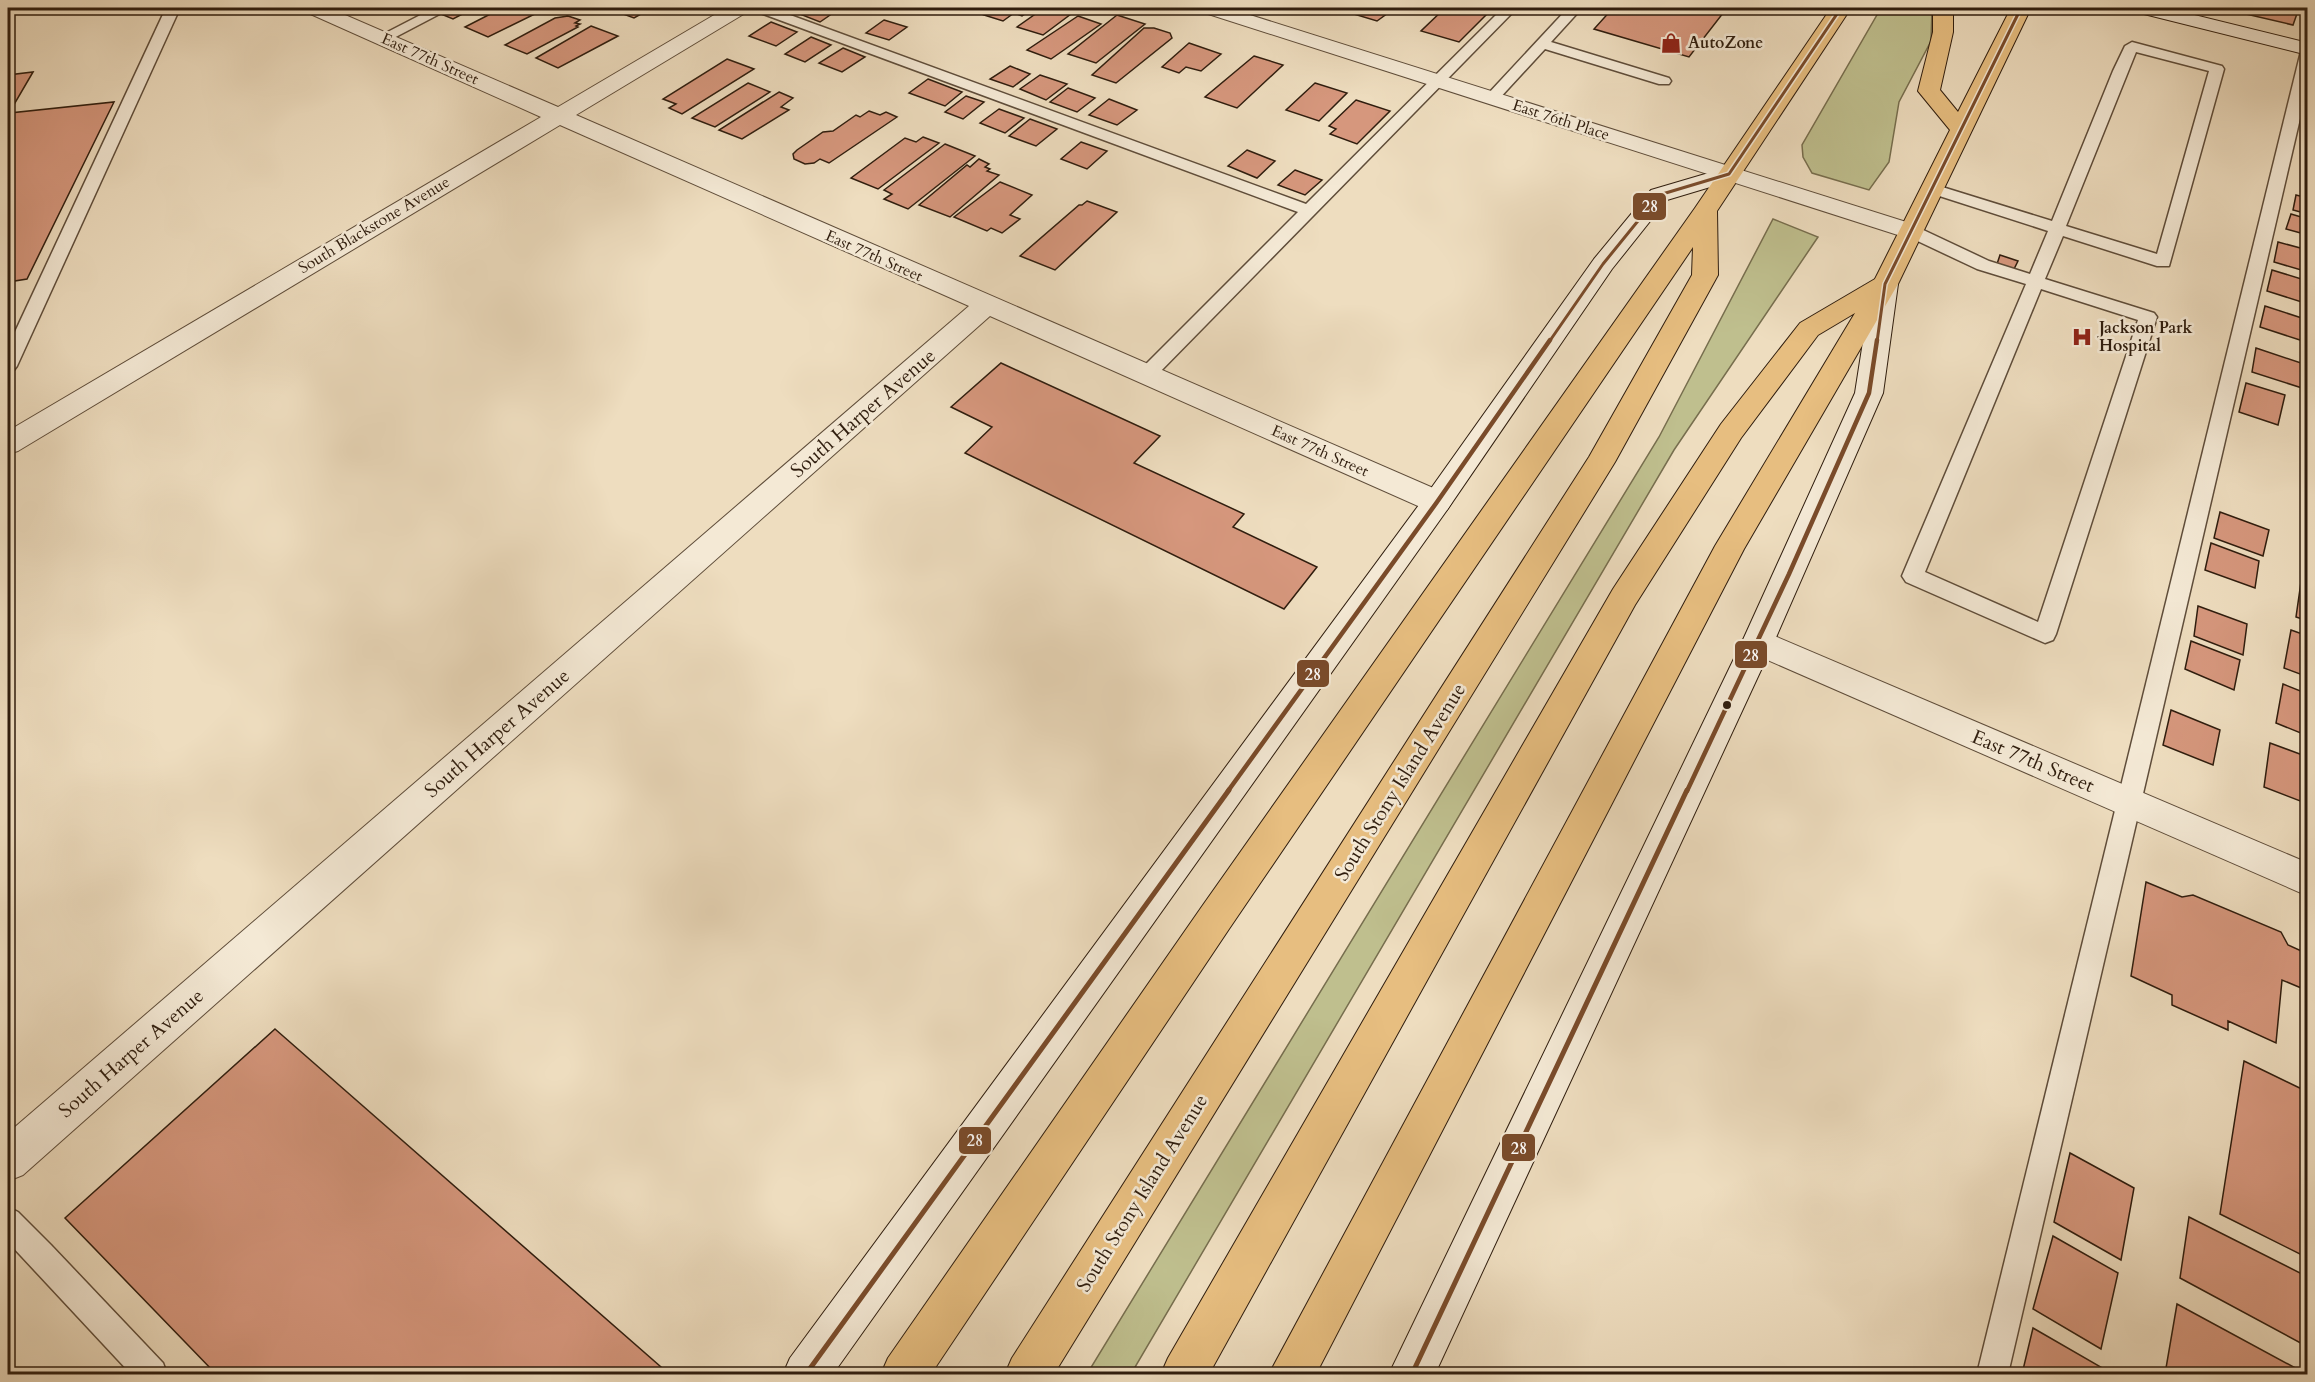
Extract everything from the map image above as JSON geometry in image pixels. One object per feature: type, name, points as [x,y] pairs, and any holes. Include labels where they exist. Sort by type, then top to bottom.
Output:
[{"type":"highway","points":[[904,1374],[1216,917],[1705,211],[1840,8]]},
{"type":"highway","points":[[1944,8],[1942,32],[1929,91],[1962,131]]},
{"type":"highway","points":[[1292,1374],[1730,546],[1885,284],[1913,232],[2021,8]]},
{"type":"highway","name":"South Stony Island Avenue","points":[[1028,1374],[1601,462],[1705,275],[1705,211]]},
{"type":"highway","points":[[1184,1374],[1631,587],[1731,431],[1809,329],[1885,284]]},
{"type":"street","name":"East 77th Street","points":[[313,8],[1437,502]]},
{"type":"street","name":"South Blackstone Avenue","points":[[8,444],[740,8]]},
{"type":"street","name":"East 76th Place","points":[[1209,8],[1913,232]]},
{"type":"street","points":[[2143,8],[2307,50]]},
{"type":"street","points":[[806,1374],[1437,502],[1603,264],[1659,195],[1729,174]]},
{"type":"street","points":[[1412,1374],[1758,642],[1869,393],[1885,284]]},
{"type":"street","name":"South Harper Avenue","points":[[8,1160],[986,305]]},
{"type":"street","name":"East 77th Street","points":[[1758,642],[2307,880]]},
{"type":"lane","points":[[8,366],[173,8]]},
{"type":"lane","points":[[383,38],[444,8]]},
{"type":"lane","points":[[760,8],[1309,211]]},
{"type":"lane","points":[[1147,374],[1510,8]]},
{"type":"lane","points":[[1492,98],[1575,8]]},
{"type":"lane","points":[[1542,44],[1664,81]]},
{"type":"lane","points":[[1913,232],[1983,265],[2037,282],[2148,317],[2045,634],[1913,576],[2037,282],[2058,228],[2132,46],[2217,69],[2163,262],[2058,228],[1933,189]]},
{"type":"lane","points":[[1992,1374],[2307,50]]},
{"type":"lane","points":[[8,1222],[42,1255],[152,1374]]},
{"type":"green space","points":[[1881,8],[1932,8],[1931,41],[1899,102],[1889,162],[1869,190],[1812,173],[1803,157],[1802,145]]},
{"type":"green space","points":[[1773,219],[1818,237],[1674,450],[1131,1374],[1087,1374],[1659,437]]},
{"type":"building","points":[[445,8],[474,8],[453,19],[436,12]]},
{"type":"building","points":[[502,8],[540,8],[537,9],[541,11],[488,37],[465,27]]},
{"type":"building","points":[[580,8],[567,15],[556,10]]},
{"type":"building","points":[[607,8],[652,8],[634,18]]},
{"type":"building","points":[[798,8],[817,8],[833,13],[820,22],[792,11]]},
{"type":"building","points":[[962,8],[992,8],[981,14]]},
{"type":"building","points":[[995,8],[1034,8],[1022,16],[1014,13],[1003,21],[984,15]]},
{"type":"building","points":[[1044,8],[1079,8],[1043,35],[1017,27]]},
{"type":"building","points":[[1352,8],[1395,8],[1377,21],[1347,12]]},
{"type":"building","points":[[1445,8],[1493,8],[1459,42],[1421,31]]},
{"type":"building","name":"AutoZone","points":[[1613,8],[1727,8],[1689,57],[1594,29]]},
{"type":"building","points":[[2220,8],[2299,8],[2293,25]]},
{"type":"building","points":[[1117,15],[1145,24],[1096,63],[1068,54]]},
{"type":"building","points":[[568,16],[580,20],[575,23],[580,24],[576,26],[578,27],[527,54],[505,45],[555,18]]},
{"type":"building","points":[[1078,16],[1101,24],[1051,59],[1027,50]]},
{"type":"building","points":[[884,20],[907,27],[889,40],[866,33]]},
{"type":"building","points":[[771,22],[797,32],[776,46],[749,36]]},
{"type":"building","points":[[591,26],[618,36],[558,68],[536,58]]},
{"type":"building","points":[[1144,28],[1154,28],[1170,33],[1172,38],[1116,83],[1092,75]]},
{"type":"building","points":[[811,37],[831,45],[805,62],[785,54]]},
{"type":"building","points":[[1189,43],[1221,54],[1201,71],[1186,67],[1179,73],[1162,67]]},
{"type":"building","points":[[843,48],[865,57],[842,72],[819,63]]},
{"type":"building","points":[[1254,56],[1283,65],[1237,108],[1205,97]]},
{"type":"building","points":[[727,59],[754,69],[682,114],[669,108],[676,104],[663,99]]},
{"type":"building","points":[[1010,66],[1030,74],[1013,87],[990,79]]},
{"type":"building","points":[[33,72],[9,113],[114,102],[27,279],[8,282],[8,75]]},
{"type":"building","points":[[1040,75],[1067,84],[1046,100],[1020,89]]},
{"type":"building","points":[[928,79],[962,92],[945,106],[909,93]]},
{"type":"building","points":[[748,83],[770,92],[715,127],[692,118]]},
{"type":"building","points":[[1315,83],[1347,93],[1319,121],[1286,110]]},
{"type":"building","points":[[1068,88],[1095,98],[1077,112],[1050,102]]},
{"type":"building","points":[[779,92],[793,98],[781,107],[789,110],[742,139],[719,130]]},
{"type":"building","points":[[966,96],[984,102],[963,119],[945,112]]},
{"type":"building","points":[[1109,99],[1137,110],[1117,125],[1089,115]]},
{"type":"building","points":[[1356,100],[1390,111],[1357,144],[1330,134],[1336,129],[1329,126]]},
{"type":"building","points":[[999,109],[1024,118],[1005,133],[980,123]]},
{"type":"building","points":[[869,111],[880,115],[886,112],[897,117],[829,163],[820,159],[814,163],[805,164],[794,159],[793,154],[797,150],[823,132],[833,131],[856,115],[860,117]]},
{"type":"building","points":[[1030,119],[1057,129],[1036,146],[1009,136]]},
{"type":"building","points":[[923,137],[939,143],[878,189],[851,178],[905,138],[916,142]]},
{"type":"building","points":[[1081,142],[1107,151],[1087,169],[1061,159]]},
{"type":"building","points":[[945,144],[975,156],[908,209],[884,199],[892,194],[884,190]]},
{"type":"building","points":[[1247,150],[1275,161],[1257,178],[1228,166]]},
{"type":"building","points":[[979,159],[989,164],[985,167],[990,169],[987,171],[999,175],[950,217],[919,205],[967,165],[970,167]]},
{"type":"building","points":[[1295,170],[1322,180],[1305,195],[1278,185]]},
{"type":"building","points":[[1000,182],[1032,195],[1010,215],[1020,219],[1002,233],[991,228],[987,231],[954,217]]},
{"type":"building","points":[[2296,195],[2308,198],[2308,214],[2293,210]]},
{"type":"building","points":[[1087,201],[1117,212],[1055,270],[1020,256],[1079,205]]},
{"type":"building","points":[[2291,214],[2308,219],[2308,235],[2286,229]]},
{"type":"building","points":[[2278,242],[2308,250],[2308,272],[2274,262]]},
{"type":"building","points":[[2000,255],[2018,261],[2014,269],[1997,264]]},
{"type":"building","points":[[2272,270],[2308,281],[2308,304],[2267,291]]},
{"type":"building","points":[[2265,306],[2308,320],[2303,341],[2260,327]]},
{"type":"building","points":[[2256,348],[2307,365],[2302,388],[2252,372]]},
{"type":"building","points":[[1001,363],[1160,436],[1134,463],[1244,514],[1233,527],[1317,567],[1284,609],[965,453],[992,427],[951,407]]},
{"type":"building","points":[[2246,383],[2285,395],[2278,425],[2239,412]]},
{"type":"building","points":[[2220,512],[2269,530],[2263,556],[2214,538]]},
{"type":"building","points":[[2211,543],[2259,561],[2255,588],[2205,570]]},
{"type":"building","points":[[2301,582],[2308,584],[2308,621],[2296,617]]},
{"type":"building","points":[[2198,606],[2247,624],[2243,655],[2194,636]]},
{"type":"building","points":[[2291,630],[2308,636],[2308,677],[2284,668]]},
{"type":"building","points":[[2191,641],[2240,660],[2234,690],[2185,669]]},
{"type":"building","points":[[2283,684],[2308,694],[2308,736],[2276,723]]},
{"type":"building","points":[[2171,710],[2220,730],[2213,765],[2163,745]]},
{"type":"building","points":[[2270,743],[2308,757],[2308,804],[2264,787]]},
{"type":"building","points":[[2146,882],[2182,897],[2193,895],[2281,932],[2288,945],[2308,954],[2308,1042],[2301,1039],[2306,990],[2282,980],[2276,1043],[2228,1021],[2228,1030],[2172,1005],[2172,995],[2131,976]]},
{"type":"building","points":[[275,1029],[669,1374],[216,1374],[65,1218]]},
{"type":"building","points":[[2244,1061],[2308,1092],[2308,1258],[2220,1214]]},
{"type":"building","points":[[2070,1153],[2134,1188],[2121,1260],[2054,1222]]},
{"type":"building","points":[[2189,1217],[2308,1277],[2308,1347],[2180,1278]]},
{"type":"building","points":[[2053,1236],[2118,1273],[2101,1349],[2033,1309]]},
{"type":"building","points":[[2177,1304],[2299,1370],[2308,1367],[2308,1374],[2177,1374],[2166,1368]]},
{"type":"building","points":[[2033,1328],[2106,1370],[2105,1374],[2022,1374]]},
{"type":"transit line","name":"28","points":[[806,1374],[1437,502],[1603,264],[1659,195],[1729,174],[1841,8]]},
{"type":"transit line","name":"28","points":[[1412,1374],[1789,574],[1869,393],[1885,284],[2021,8]]},
{"type":"place","name":"AutoZone","points":[[1671,43]]},
{"type":"place","name":"Jackson Park Hospital","points":[[2082,337]]}]
